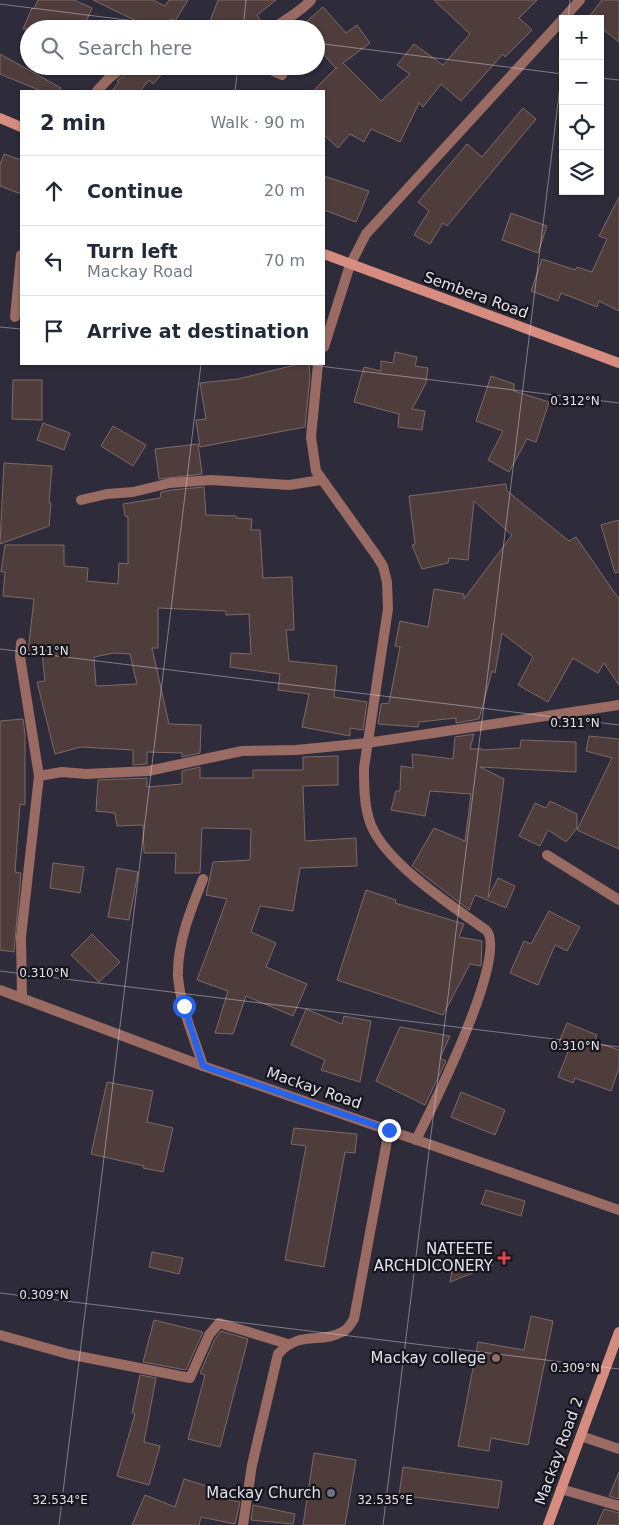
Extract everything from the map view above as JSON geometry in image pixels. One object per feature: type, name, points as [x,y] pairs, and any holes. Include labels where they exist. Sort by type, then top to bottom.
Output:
[{"type":"street","points":[[284,20],[298,13],[311,0]]},
{"type":"street","points":[[567,15],[580,0]]},
{"type":"street","points":[[325,345],[350,265],[366,234],[559,23]]},
{"type":"street","points":[[98,90],[113,75]]},
{"type":"street","points":[[0,118],[20,127]]},
{"type":"street","name":"Sembera Road","points":[[325,254],[619,363]]},
{"type":"street","points":[[15,317],[20,265]]},
{"type":"street","points":[[318,365],[311,438],[313,458],[321,480],[376,555],[383,566],[388,582],[388,609],[381,664],[367,743],[364,791],[372,825],[405,868],[486,930],[491,935],[492,942],[484,980],[466,1031],[450,1072],[416,1140]]},
{"type":"street","points":[[81,500],[107,494],[134,492],[170,483],[211,480],[289,485],[321,480]]},
{"type":"street","points":[[21,643],[20,658],[39,776],[22,937],[22,998]]},
{"type":"street","points":[[39,776],[62,772],[86,774],[148,771],[242,751],[296,750],[367,743],[619,705]]},
{"type":"street","points":[[546,854],[619,900]]},
{"type":"street","points":[[203,879],[184,932],[178,977],[184,1006],[203,1066]]},
{"type":"street","name":"Mackay Road","points":[[0,990],[203,1066],[619,1210]]},
{"type":"street","points":[[243,1525],[268,1394],[278,1354],[288,1344],[303,1338],[324,1336],[344,1331],[354,1319],[389,1130]]},
{"type":"street","points":[[0,1335],[68,1354],[190,1378],[209,1334],[219,1323],[288,1344]]},
{"type":"street","name":"Mackay Road 2","points":[[548,1525],[619,1332]]},
{"type":"street","points":[[581,1436],[619,1449]]},
{"type":"street","points":[[561,1489],[619,1506]]},
{"type":"building","points":[[38,0],[74,0],[92,8],[87,20],[27,20],[32,8],[34,9]]},
{"type":"building","points":[[93,0],[153,0],[165,6],[169,0],[188,0],[176,20],[134,20]]},
{"type":"building","points":[[218,0],[276,0],[257,15],[260,20],[210,20]]},
{"type":"building","points":[[434,0],[537,0],[519,18],[532,30],[505,57],[503,54],[461,101],[441,84],[423,107],[419,103],[400,142],[371,129],[364,142],[350,134],[338,148],[325,136],[325,90],[314,90],[336,68],[325,55],[325,20],[308,20],[323,7],[346,33],[357,25],[370,43],[343,63],[381,101],[410,74],[397,65],[414,44],[443,65],[470,34]]},
{"type":"building","points":[[602,0],[619,0],[619,42],[604,30],[604,15],[590,15]]},
{"type":"building","points":[[0,54],[20,65],[20,75],[38,75],[61,88],[60,90],[39,90],[0,74]]},
{"type":"building","points":[[124,75],[161,75],[153,84],[149,80],[141,90],[113,90],[119,82],[117,81]]},
{"type":"building","points":[[523,108],[536,119],[447,226],[443,223],[430,244],[414,235],[429,211],[418,202],[467,144],[482,157]]},
{"type":"building","points":[[4,154],[20,160],[20,194],[0,186],[0,165]]},
{"type":"building","points":[[325,176],[369,191],[356,222],[325,210]]},
{"type":"building","points":[[619,197],[619,311],[599,301],[597,307],[561,293],[558,301],[531,291],[542,259],[575,270],[577,267],[592,272],[607,239],[599,236]]},
{"type":"building","points":[[511,213],[547,226],[538,253],[502,240]]},
{"type":"building","points":[[395,352],[417,357],[415,366],[428,368],[426,383],[412,409],[425,411],[422,430],[398,427],[399,414],[354,402],[364,367],[381,371],[381,361],[393,363]]},
{"type":"building","points":[[295,365],[309,365],[310,376],[305,427],[200,447],[196,420],[206,419],[200,383],[238,379]]},
{"type":"building","points":[[491,376],[514,384],[514,391],[549,402],[536,442],[527,439],[509,472],[488,460],[503,431],[476,421]]},
{"type":"building","points":[[13,380],[42,380],[42,420],[12,419]]},
{"type":"building","points":[[43,423],[70,433],[64,450],[37,440]]},
{"type":"building","points":[[113,426],[146,445],[133,466],[101,446]]},
{"type":"building","points":[[198,444],[202,474],[159,479],[155,449]]},
{"type":"building","points":[[4,463],[52,466],[49,503],[51,503],[49,526],[0,544]]},
{"type":"building","points":[[506,484],[507,491],[569,541],[576,537],[619,599],[619,685],[604,663],[598,673],[573,658],[548,702],[518,685],[533,657],[502,633],[495,673],[492,671],[479,719],[456,723],[456,718],[419,722],[418,727],[378,724],[381,704],[389,703],[400,647],[395,646],[400,621],[428,627],[434,589],[464,594],[464,599],[512,535],[474,501],[468,560],[449,558],[448,563],[422,569],[412,545],[415,544],[409,496]]},
{"type":"building","points":[[204,487],[206,515],[236,516],[236,518],[252,519],[251,530],[260,530],[263,578],[292,577],[294,630],[286,630],[289,661],[337,666],[334,697],[367,702],[363,730],[350,728],[350,736],[302,727],[309,694],[278,690],[280,674],[230,667],[231,653],[251,654],[249,614],[226,615],[226,611],[158,608],[158,648],[152,648],[169,724],[201,725],[200,753],[182,757],[182,753],[147,752],[147,764],[133,765],[133,750],[81,747],[55,754],[37,682],[45,681],[42,653],[28,652],[34,599],[3,596],[5,572],[1,572],[5,545],[64,545],[64,566],[88,568],[87,581],[118,584],[119,563],[128,564],[128,517],[125,516],[123,504],[160,498],[161,492]],"holes":[[[114,653],[130,654],[137,684],[96,686],[94,657]]]},
{"type":"building","points":[[619,520],[619,572],[615,573],[601,525]]},
{"type":"building","points":[[23,719],[25,734],[25,805],[20,804],[15,872],[21,873],[14,952],[0,950],[0,721]]},
{"type":"building","points":[[474,734],[470,749],[520,748],[521,740],[576,742],[576,772],[480,767],[504,779],[488,898],[498,878],[515,886],[506,908],[475,895],[469,910],[412,866],[434,828],[465,841],[471,794],[430,791],[425,816],[391,810],[396,791],[400,791],[401,766],[413,768],[412,754],[453,759],[455,737]]},
{"type":"building","points":[[589,736],[619,739],[619,849],[577,830],[612,758],[586,751]]},
{"type":"building","points":[[338,756],[338,785],[303,786],[305,841],[356,838],[357,866],[300,868],[293,911],[260,906],[251,932],[276,943],[266,967],[307,984],[293,1016],[246,996],[233,1034],[215,1033],[228,991],[197,980],[227,899],[206,895],[213,862],[250,860],[251,829],[202,828],[200,873],[175,873],[176,853],[144,853],[143,825],[117,826],[115,813],[96,811],[98,780],[147,778],[147,787],[182,784],[182,771],[200,767],[200,778],[253,778],[253,770],[303,770],[303,757]]},
{"type":"building","points":[[550,801],[577,814],[577,828],[566,842],[548,830],[540,846],[519,836],[535,803],[546,808]]},
{"type":"building","points":[[53,863],[84,867],[80,893],[50,888]]},
{"type":"building","points":[[117,868],[138,872],[129,920],[108,917]]},
{"type":"building","points":[[366,890],[396,900],[395,903],[464,924],[459,937],[482,941],[481,966],[470,964],[443,1015],[337,980]]},
{"type":"building","points":[[549,911],[580,927],[567,951],[555,945],[538,985],[510,973],[524,941],[531,944]]},
{"type":"building","points":[[92,934],[120,962],[99,982],[71,955]]},
{"type":"building","points":[[306,1009],[342,1024],[344,1016],[371,1021],[360,1082],[321,1070],[325,1060],[291,1045]]},
{"type":"building","points":[[567,1023],[597,1035],[595,1042],[619,1050],[619,1068],[611,1091],[575,1078],[573,1083],[558,1077],[568,1052],[557,1047]]},
{"type":"building","points":[[400,1027],[450,1036],[440,1058],[446,1061],[425,1105],[376,1081]]},
{"type":"building","points":[[107,1082],[153,1091],[147,1122],[173,1128],[163,1172],[91,1154]]},
{"type":"building","points":[[461,1092],[505,1110],[495,1135],[451,1117]]},
{"type":"building","points":[[294,1128],[357,1134],[355,1153],[345,1152],[324,1267],[285,1260],[306,1146],[291,1144]]},
{"type":"building","points":[[486,1190],[525,1201],[521,1216],[481,1204]]},
{"type":"building","points":[[152,1252],[183,1258],[179,1274],[149,1267]]},
{"type":"building","points":[[454,1259],[493,1265],[450,1282]]},
{"type":"building","points":[[531,1316],[553,1321],[528,1445],[491,1438],[489,1451],[458,1446],[478,1342],[524,1350]]},
{"type":"building","points":[[154,1320],[203,1332],[186,1370],[143,1362]]},
{"type":"building","points":[[221,1331],[248,1339],[220,1447],[188,1439],[205,1375],[200,1373],[215,1339]]},
{"type":"building","points":[[140,1375],[156,1378],[144,1442],[160,1446],[149,1485],[117,1476],[135,1414],[132,1413]]},
{"type":"building","points":[[314,1453],[356,1460],[345,1525],[303,1525]]},
{"type":"building","points":[[403,1467],[502,1481],[498,1508],[399,1495]]},
{"type":"building","points":[[619,1472],[619,1499],[609,1496]]},
{"type":"building","points":[[184,1479],[210,1487],[208,1495],[240,1502],[235,1524],[201,1517],[199,1525],[132,1525],[145,1495],[175,1507]]},
{"type":"building","points":[[253,1505],[295,1514],[293,1524],[251,1520]]},
{"type":"building","points":[[604,1509],[619,1513],[619,1525],[597,1525]]},
{"type":"place","name":"NATEETE ARCHDICONERY","points":[[504,1258]]},
{"type":"place","name":"Mackay college","points":[[496,1358]]},
{"type":"place","name":"Mackay Church","points":[[331,1493]]},
{"type":"route","points":[[184,1006],[203,1066],[389,1130]]}]
